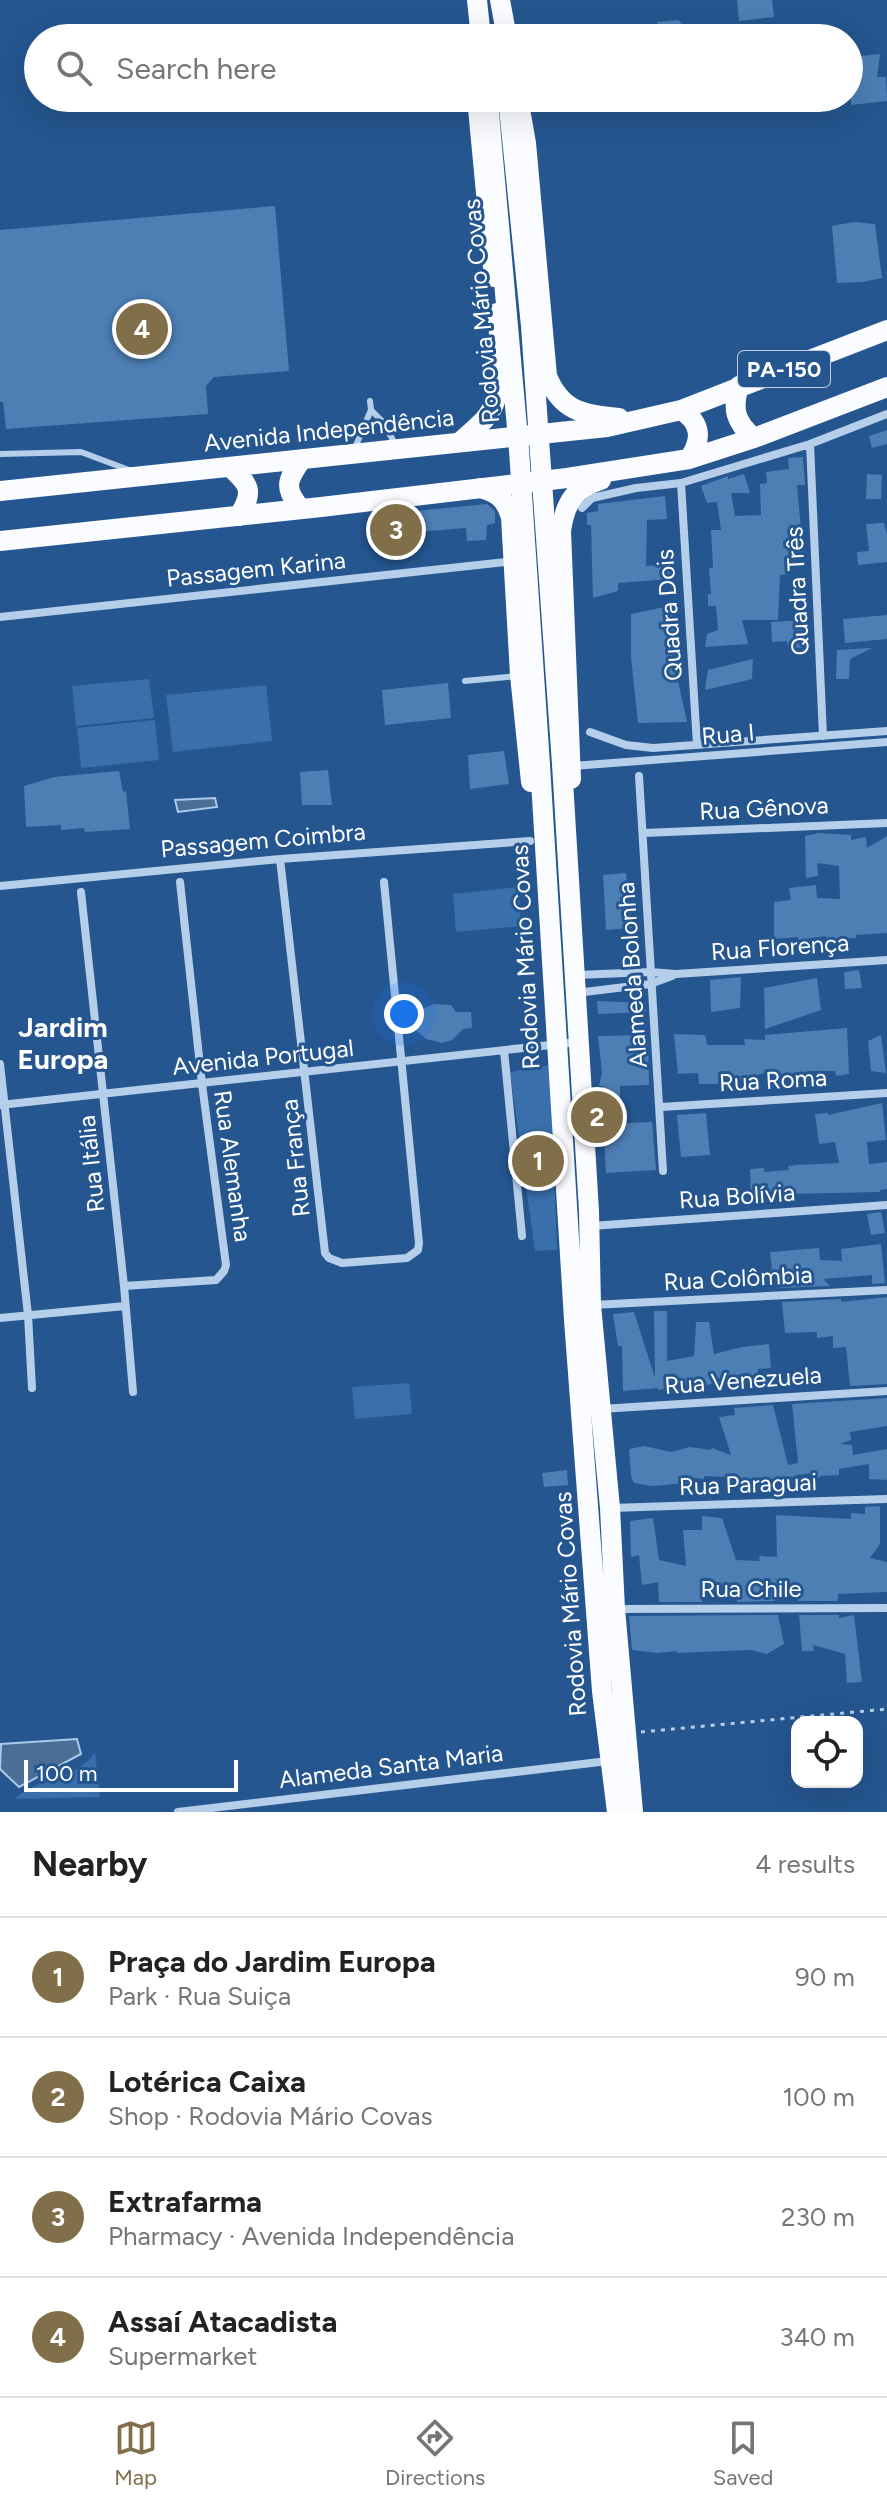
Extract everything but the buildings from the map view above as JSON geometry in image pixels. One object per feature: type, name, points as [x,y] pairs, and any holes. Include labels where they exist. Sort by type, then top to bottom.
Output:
[{"type":"main road","points":[[476,0],[477,24]]},
{"type":"main road","points":[[500,0],[503,24]]},
{"type":"main road","points":[[460,442],[486,418],[500,385],[490,112]]},
{"type":"main road","name":"Rodovia Mário Covas","points":[[491,112],[519,450],[540,765],[537,840],[556,1044],[609,1761],[617,1812]]},
{"type":"main road","name":"Rodovia Mário Covas","points":[[492,112],[531,326],[568,765],[567,835],[590,1226],[591,1305],[633,1812]]},
{"type":"main road","points":[[520,112],[547,376],[553,393],[565,405],[584,413],[647,419]]},
{"type":"main road","name":"Avenida Independência","points":[[0,491],[607,427],[681,410],[887,330]]},
{"type":"main road","points":[[739,386],[734,410],[737,420],[754,438]]},
{"type":"main road","name":"PA-150","points":[[477,488],[689,459],[754,438],[887,387]]},
{"type":"main road","points":[[681,410],[699,430],[696,449],[689,459]]},
{"type":"main road","points":[[301,509],[292,498],[288,485],[290,475],[302,459]]},
{"type":"main road","points":[[568,765],[563,514],[571,497],[585,485],[649,466]]},
{"type":"main road","points":[[230,467],[245,481],[249,491],[248,501],[239,516]]},
{"type":"main road","points":[[0,541],[477,488],[495,492],[506,501],[511,517],[520,675],[537,840]]},
{"type":"street","points":[[582,508],[592,498],[636,488],[681,483],[810,444],[887,414]]},
{"type":"street","name":"Quadra Três","points":[[810,444],[823,736]]},
{"type":"street","name":"Quadra Dois","points":[[681,483],[697,745]]},
{"type":"street","name":"Passagem Karina","points":[[0,617],[515,561]]},
{"type":"street","points":[[590,732],[638,747],[887,731]]},
{"type":"street","name":"Rua I","points":[[568,765],[887,742]]},
{"type":"street","name":"Alameda Bolonha","points":[[639,776],[663,1171]]},
{"type":"street","name":"Rua Gênova","points":[[644,833],[887,823]]},
{"type":"street","name":"Passagem Coimbra","points":[[0,886],[280,859],[537,840]]},
{"type":"street","name":"Rua França","points":[[280,859],[325,1253],[342,1263],[407,1258],[418,1250],[401,1063]]},
{"type":"street","name":"Rua Alemanha","points":[[124,1286],[216,1280],[226,1265],[180,882]]},
{"type":"street","points":[[384,882],[401,1063]]},
{"type":"street","name":"Rua Itália","points":[[81,892],[133,1392]]},
{"type":"street","name":"Rua Florença","points":[[576,984],[650,972],[676,974],[887,960]]},
{"type":"street","name":"Rua Florença","points":[[576,984],[650,984],[676,974]]},
{"type":"street","name":"Avenida Portugal","points":[[2,1105],[578,1042]]},
{"type":"street","points":[[504,1050],[522,1236]]},
{"type":"street","points":[[0,1064],[2,1105],[28,1315],[32,1388]]},
{"type":"street","name":"Rua Roma","points":[[661,1107],[887,1093]]},
{"type":"street","name":"Rua Bolívia","points":[[590,1226],[887,1205]]},
{"type":"street","name":"Rua Colômbia","points":[[591,1305],[887,1290]]},
{"type":"street","points":[[0,1318],[125,1306]]},
{"type":"street","name":"Rua Venezuela","points":[[601,1409],[887,1391]]},
{"type":"street","name":"Rua Paraguai","points":[[610,1508],[887,1499]]},
{"type":"street","name":"Rua Chile","points":[[615,1609],[887,1608]]},
{"type":"street","name":"Alameda Santa Maria","points":[[178,1812],[609,1761]]},
{"type":"lane","points":[[353,452],[371,410],[370,401]]},
{"type":"lane","points":[[371,410],[384,423],[397,449]]},
{"type":"lane","points":[[0,454],[81,452],[144,476]]},
{"type":"lane","points":[[465,681],[520,675]]},
{"type":"path","points":[[625,1733],[887,1709]]},
{"type":"shaded area","points":[[149,679],[154,718],[76,726],[72,686]]},
{"type":"shaded area","points":[[266,685],[272,741],[173,752],[166,695]]},
{"type":"shaded area","points":[[155,720],[159,760],[81,768],[77,728]]},
{"type":"shaded area","points":[[215,798],[217,807],[178,812],[175,800]]},
{"type":"shaded area","points":[[519,887],[521,926],[456,932],[453,894]]},
{"type":"shaded area","points":[[550,1065],[557,1250],[535,1251],[510,1072]]},
{"type":"shaded area","points":[[409,1383],[412,1414],[355,1419],[352,1387]]},
{"type":"shaded area","points":[[77,1739],[81,1754],[19,1787],[0,1769],[1,1744]]},
{"type":"shaded area","points":[[95,1753],[100,1797],[15,1799],[76,1769]]},
{"type":"place","name":"Assaí Atacadista","points":[[142,329]]},
{"type":"place","name":"Extrafarma","points":[[396,530]]},
{"type":"place","name":"Lotérica Caixa","points":[[597,1117]]},
{"type":"place","name":"Praça do Jardim Europa","points":[[538,1161]]},
{"type":"district","name":"Jardim Europa","points":[[63,1043]]}]
